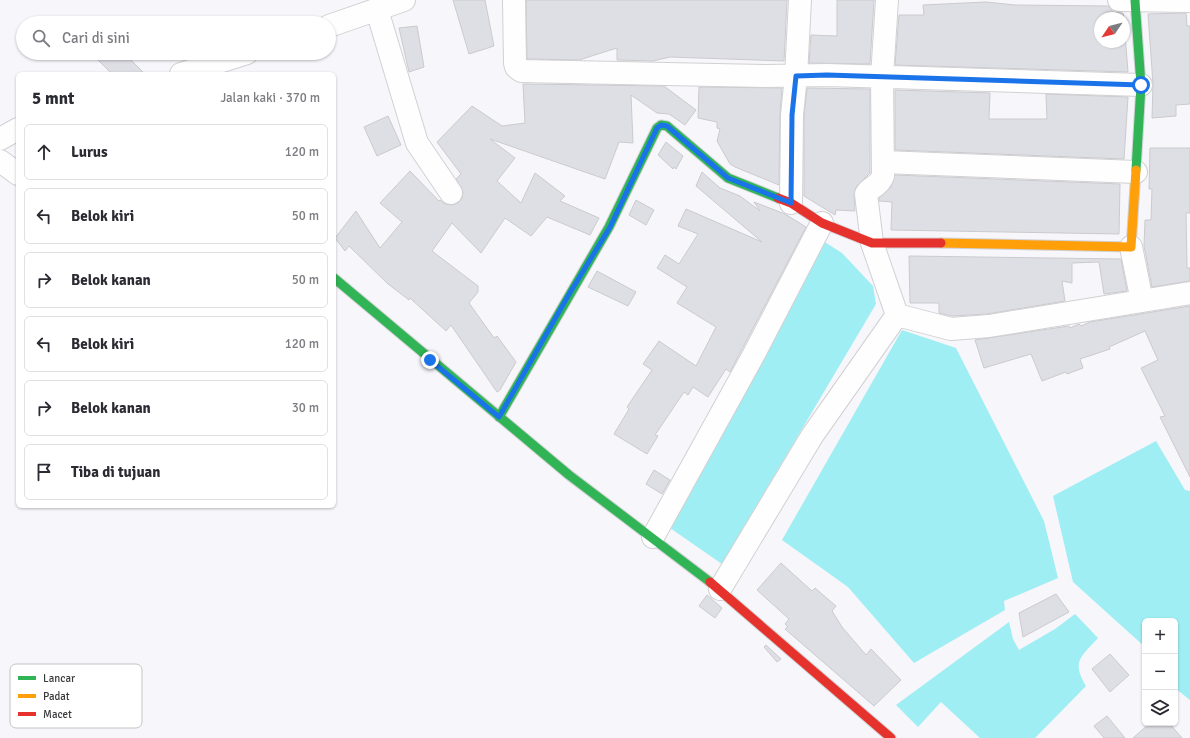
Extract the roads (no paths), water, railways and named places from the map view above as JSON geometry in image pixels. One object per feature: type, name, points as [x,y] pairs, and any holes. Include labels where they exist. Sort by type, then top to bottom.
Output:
[{"type":"street","points":[[336,24],[404,0]]},
{"type":"street","points":[[514,0],[515,63],[516,67],[521,71],[618,74],[882,77],[1141,85]]},
{"type":"street","points":[[791,203],[792,115],[796,76],[800,0]]},
{"type":"street","points":[[887,0],[882,77],[883,176],[880,183],[866,194],[872,242],[897,315]]},
{"type":"street","points":[[1142,301],[1131,247],[1141,85],[1127,0],[1190,1]]},
{"type":"street","points":[[377,10],[417,143],[422,153],[451,193]]},
{"type":"street","points":[[186,72],[225,60]]},
{"type":"street","points":[[499,417],[568,296],[610,227],[659,126],[667,126],[728,178],[791,203],[822,223],[872,242],[1131,247]]},
{"type":"street","points":[[0,139],[16,131]]},
{"type":"street","points":[[0,161],[16,173]]},
{"type":"street","points":[[883,162],[1136,172]]},
{"type":"street","points":[[653,537],[753,356],[822,223]]},
{"type":"street","points":[[336,280],[569,475],[720,589],[891,738]]},
{"type":"street","points":[[897,315],[950,328],[961,329],[1190,293]]},
{"type":"street","points":[[720,589],[812,436],[897,315]]},
{"type":"water","points":[[820,239],[842,253],[873,286],[876,304],[722,564],[670,528]]},
{"type":"water","points":[[902,330],[956,348],[1044,521],[1058,578],[1004,601],[1005,610],[914,663],[848,587],[782,540]]},
{"type":"water","points":[[1156,441],[1185,490],[1190,491],[1190,700],[1178,690],[1178,618],[1142,618],[1142,644],[1073,582],[1053,496]]},
{"type":"water","points":[[1075,614],[1098,638],[1080,660],[1079,671],[1086,686],[1035,738],[980,738],[941,702],[918,727],[896,705],[1009,622],[1013,639],[1019,650],[1055,629]]}]
